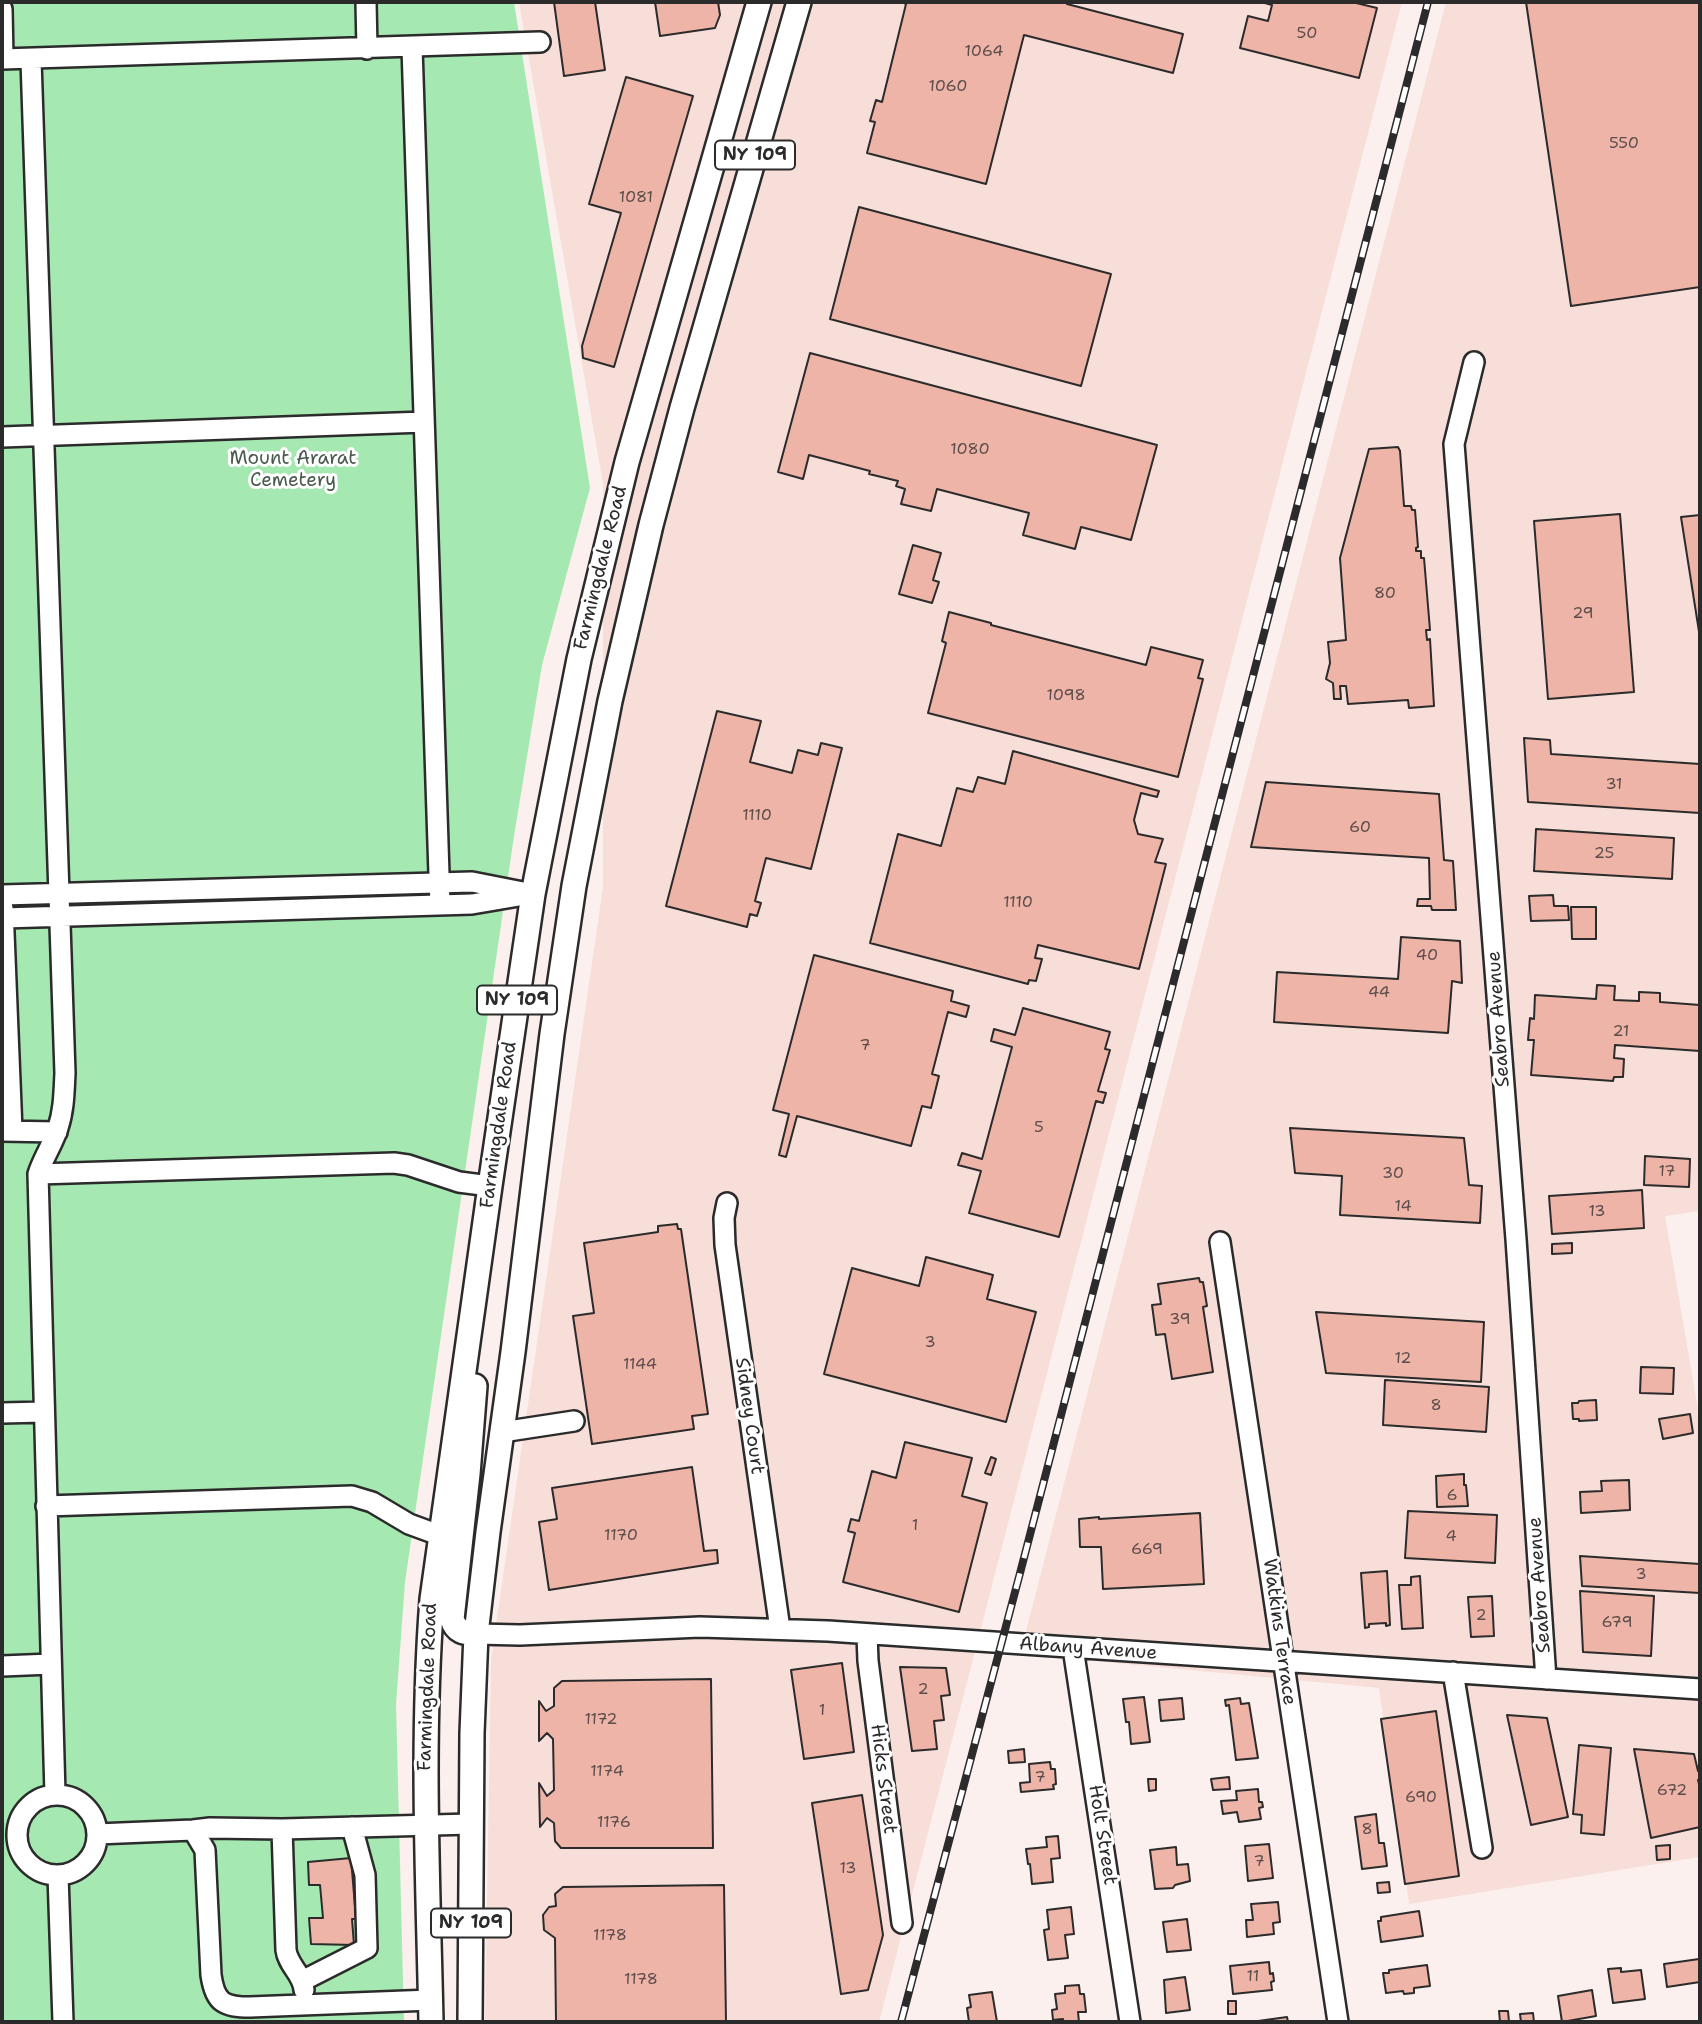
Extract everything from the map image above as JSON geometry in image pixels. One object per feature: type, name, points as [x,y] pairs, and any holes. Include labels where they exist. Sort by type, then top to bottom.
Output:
[{"type":"main road","name":"Farmingdale Road","points":[[431,2011],[425,1728],[432,1599],[439,1535],[533,894],[576,671],[627,462],[759,2]]},
{"type":"main road","name":"Farmingdale Road","points":[[470,2022],[473,1692],[476,1634],[573,886],[623,642],[670,453],[799,2]]},
{"type":"main road","points":[[472,1313],[477,1367],[452,1619],[460,1631],[476,1634]]},
{"type":"street","points":[[366,2],[367,49]]},
{"type":"street","points":[[2,9],[2,60],[540,42]]},
{"type":"street","points":[[412,47],[440,905]]},
{"type":"street","points":[[31,60],[65,1073],[62,1115],[38,1174],[55,1795]]},
{"type":"street","name":"Seabro Avenue","points":[[1474,362],[1454,444],[1516,1239],[1546,1679]]},
{"type":"street","points":[[2,437],[424,422]]},
{"type":"street","points":[[2,895],[472,881],[533,894]]},
{"type":"street","points":[[2,883],[7,1131],[57,1132]]},
{"type":"street","points":[[3,918],[472,904],[533,894]]},
{"type":"street","points":[[38,1174],[394,1163],[459,1182],[490,1186]]},
{"type":"street","name":"Sidney Court","points":[[727,1203],[724,1218],[725,1245],[779,1629]]},
{"type":"street","name":"Watkins Terrace","points":[[1220,1242],[1338,2022]]},
{"type":"street","points":[[2,1413],[44,1412]]},
{"type":"street","points":[[502,1432],[574,1421]]},
{"type":"street","points":[[46,1506],[352,1496],[372,1502],[409,1524],[439,1535]]},
{"type":"street","name":"Albany Avenue","points":[[476,1634],[700,1627],[779,1629],[1700,1689]]},
{"type":"street","name":"Hicks Street","points":[[867,1635],[868,1661],[902,1923]]},
{"type":"street","name":"Holt Street","points":[[1073,1648],[1130,2022]]},
{"type":"street","points":[[2,1666],[51,1664]]},
{"type":"street","points":[[1452,1672],[1482,1849]]},
{"type":"street","points":[[55,1795],[67,1796],[86,1807],[95,1820],[97,1834],[96,1846],[89,1860],[78,1869],[58,1875],[42,1873],[26,1862],[9,1836],[26,1808],[41,1797],[55,1795]]},
{"type":"street","points":[[97,1834],[220,1827],[282,1829],[471,1824]]},
{"type":"street","points":[[304,1980],[367,1948],[365,1875],[352,1827]]},
{"type":"street","points":[[282,1829],[285,1950],[304,1980],[306,2004]]},
{"type":"street","points":[[193,1830],[205,1850],[211,1975],[217,1997],[229,2006],[236,2007],[306,2004],[431,2011]]},
{"type":"street","points":[[58,1875],[63,2022]]},
{"type":"shaded area","points":[[519,2],[1402,2],[879,2022],[485,2022],[491,1659],[603,887],[603,484]]},
{"type":"shaded area","points":[[1446,2],[1700,2],[1700,1211],[1665,1216],[1700,1421],[1700,1857],[1409,1904],[1379,1688],[1020,1654]]},
{"type":"green space","name":"Mount Ararat Cemetery","points":[[2,2],[514,2],[590,488],[542,665],[514,836],[405,1582],[396,1704],[404,2022],[2,2022]]},
{"type":"building","points":[[554,2],[595,2],[605,70],[564,76]]},
{"type":"building","points":[[655,2],[718,2],[720,15],[715,28],[660,36]]},
{"type":"building","points":[[902,2],[1068,2],[1067,4],[1183,34],[1173,73],[1024,35],[986,184],[867,153],[875,122],[870,121],[876,100],[882,102],[906,4]]},
{"type":"building","points":[[1261,2],[1352,2],[1377,8],[1359,78],[1240,48],[1248,16],[1268,21],[1272,5]]},
{"type":"building","points":[[1526,2],[1700,2],[1700,287],[1571,306]]},
{"type":"building","points":[[626,77],[693,96],[614,367],[583,358],[582,346],[621,213],[589,204]]},
{"type":"building","points":[[859,207],[1111,274],[1081,386],[830,319]]},
{"type":"building","points":[[810,353],[1157,445],[1131,540],[1081,527],[1075,549],[1023,535],[1029,513],[937,489],[931,511],[901,504],[905,489],[896,486],[898,481],[809,455],[803,479],[778,472]]},
{"type":"building","points":[[1398,447],[1404,506],[1411,506],[1412,510],[1415,510],[1416,551],[1421,551],[1421,558],[1424,558],[1430,630],[1426,630],[1427,640],[1430,639],[1434,706],[1409,708],[1408,700],[1348,704],[1346,686],[1340,686],[1341,699],[1334,699],[1333,683],[1326,679],[1330,663],[1328,642],[1346,640],[1340,558],[1369,449]]},
{"type":"building","points":[[1620,514],[1634,692],[1548,699],[1534,521]]},
{"type":"building","points":[[1700,515],[1700,638],[1681,517]]},
{"type":"building","points":[[913,545],[941,553],[933,580],[939,582],[932,603],[899,594]]},
{"type":"building","points":[[949,612],[1146,665],[1151,647],[1203,660],[1198,678],[1203,679],[1178,777],[928,713],[946,643],[942,641]]},
{"type":"building","points":[[717,711],[761,721],[750,762],[792,773],[798,750],[818,755],[821,743],[842,748],[811,869],[766,858],[755,901],[761,903],[757,916],[750,914],[747,927],[666,906]]},
{"type":"building","points":[[1524,738],[1550,740],[1551,754],[1700,764],[1700,813],[1528,802]]},
{"type":"building","points":[[1013,751],[1159,791],[1157,797],[1141,793],[1134,820],[1138,834],[1163,839],[1155,862],[1166,864],[1139,969],[1038,945],[1035,958],[1042,959],[1036,981],[1029,980],[1028,984],[870,943],[898,834],[941,846],[957,788],[973,792],[978,777],[1005,784]]},
{"type":"building","points":[[1266,782],[1439,794],[1444,860],[1453,861],[1456,910],[1432,910],[1431,906],[1417,906],[1418,899],[1430,899],[1429,858],[1251,847]]},
{"type":"building","points":[[1536,829],[1674,838],[1672,879],[1534,871]]},
{"type":"building","points":[[1553,895],[1554,906],[1568,906],[1569,920],[1531,921],[1529,896]]},
{"type":"building","points":[[1571,907],[1596,907],[1596,939],[1572,939]]},
{"type":"building","points":[[1401,937],[1460,941],[1462,983],[1452,981],[1448,1033],[1274,1022],[1277,972],[1398,979]]},
{"type":"building","points":[[814,955],[953,991],[951,1001],[969,1006],[966,1017],[948,1012],[932,1074],[939,1076],[931,1108],[922,1106],[911,1146],[797,1116],[786,1157],[779,1155],[789,1114],[773,1110]]},
{"type":"building","points":[[1597,985],[1615,986],[1614,1000],[1639,1001],[1639,992],[1660,993],[1660,1002],[1700,1005],[1700,1051],[1615,1045],[1614,1058],[1624,1059],[1623,1077],[1614,1077],[1613,1081],[1531,1075],[1534,1040],[1528,1040],[1530,1018],[1534,1019],[1535,995],[1596,999]]},
{"type":"building","points":[[1023,1008],[1110,1032],[1105,1049],[1110,1050],[1098,1091],[1106,1093],[1103,1103],[1096,1101],[1059,1237],[969,1213],[981,1171],[958,1165],[962,1153],[982,1159],[1012,1047],[991,1041],[994,1029],[1015,1035]]},
{"type":"building","points":[[1290,1128],[1464,1138],[1469,1185],[1482,1186],[1480,1223],[1340,1215],[1342,1176],[1295,1173]]},
{"type":"building","points":[[1645,1156],[1690,1159],[1689,1187],[1644,1185]]},
{"type":"building","points":[[1642,1190],[1644,1228],[1552,1234],[1549,1196]]},
{"type":"building","points":[[677,1224],[678,1229],[681,1229],[708,1414],[692,1416],[694,1429],[592,1444],[573,1316],[594,1313],[584,1243],[658,1232],[658,1226]]},
{"type":"building","points":[[1572,1243],[1572,1253],[1552,1254],[1552,1244]]},
{"type":"building","points":[[926,1257],[993,1275],[987,1299],[1036,1312],[1006,1422],[824,1374],[852,1268],[919,1286]]},
{"type":"building","points":[[1199,1278],[1200,1282],[1203,1282],[1207,1306],[1203,1307],[1213,1372],[1172,1379],[1165,1334],[1156,1335],[1152,1305],[1161,1304],[1158,1284]]},
{"type":"building","points":[[1316,1312],[1484,1322],[1481,1382],[1326,1373]]},
{"type":"building","points":[[1641,1367],[1674,1368],[1673,1394],[1640,1393]]},
{"type":"building","points":[[1385,1380],[1489,1387],[1486,1432],[1383,1425]]},
{"type":"building","points":[[1596,1400],[1597,1420],[1573,1419],[1572,1403]]},
{"type":"building","points":[[1690,1414],[1693,1433],[1663,1439],[1659,1419]]},
{"type":"building","points":[[905,1442],[972,1458],[962,1496],[987,1503],[959,1612],[843,1582],[855,1533],[848,1531],[851,1519],[859,1521],[872,1471],[896,1478]]},
{"type":"building","points":[[991,1457],[996,1459],[991,1475],[985,1473]]},
{"type":"building","points":[[692,1467],[704,1551],[717,1550],[718,1563],[549,1590],[539,1522],[557,1519],[552,1488]]},
{"type":"building","points":[[1464,1474],[1468,1506],[1437,1507],[1436,1476]]},
{"type":"building","points":[[1629,1480],[1630,1510],[1581,1513],[1580,1492],[1602,1491],[1601,1481]]},
{"type":"building","points":[[1408,1511],[1497,1515],[1495,1563],[1405,1558]]},
{"type":"building","points":[[1200,1513],[1204,1584],[1103,1589],[1101,1547],[1080,1547],[1079,1519]]},
{"type":"building","points":[[1580,1556],[1700,1564],[1700,1593],[1582,1586]]},
{"type":"building","points":[[1387,1571],[1390,1625],[1369,1624],[1369,1627],[1365,1628],[1361,1573]]},
{"type":"building","points":[[1420,1576],[1423,1628],[1402,1629],[1399,1585],[1411,1585],[1411,1577]]},
{"type":"building","points":[[1580,1591],[1654,1596],[1651,1656],[1583,1652]]},
{"type":"building","points":[[1492,1596],[1494,1636],[1471,1637],[1468,1597]]},
{"type":"building","points":[[842,1663],[854,1752],[804,1759],[791,1670]]},
{"type":"building","points":[[900,1667],[946,1668],[950,1695],[941,1696],[944,1720],[934,1721],[937,1749],[912,1751]]},
{"type":"building","points":[[711,1679],[713,1848],[561,1848],[555,1841],[554,1823],[547,1818],[540,1827],[539,1783],[547,1796],[554,1790],[553,1739],[547,1733],[539,1741],[539,1701],[546,1711],[554,1706],[554,1688],[562,1681]]},
{"type":"building","points":[[1144,1697],[1150,1742],[1131,1744],[1123,1699]]},
{"type":"building","points":[[1182,1698],[1184,1719],[1161,1721],[1159,1700]]},
{"type":"building","points":[[1240,1698],[1241,1704],[1249,1703],[1258,1758],[1236,1760],[1229,1705],[1226,1706],[1225,1700]]},
{"type":"building","points":[[1436,1711],[1459,1876],[1405,1884],[1381,1719]]},
{"type":"building","points":[[1507,1715],[1547,1718],[1568,1817],[1531,1825]]},
{"type":"building","points":[[1579,1745],[1611,1748],[1604,1835],[1581,1833],[1582,1815],[1573,1814]]},
{"type":"building","points":[[1024,1749],[1025,1762],[1009,1763],[1008,1751]]},
{"type":"building","points":[[1634,1749],[1694,1754],[1698,1771],[1700,1770],[1700,1827],[1651,1838]]},
{"type":"building","points":[[1050,1762],[1051,1769],[1055,1769],[1054,1789],[1021,1792],[1020,1783],[1030,1782],[1029,1764]]},
{"type":"building","points":[[1229,1777],[1230,1789],[1213,1790],[1211,1779]]},
{"type":"building","points":[[1148,1779],[1156,1779],[1156,1790],[1149,1791]]},
{"type":"building","points":[[1258,1789],[1259,1802],[1262,1802],[1263,1807],[1259,1808],[1261,1819],[1239,1822],[1237,1812],[1223,1814],[1221,1801],[1237,1800],[1236,1791]]},
{"type":"building","points":[[862,1795],[883,1935],[868,1990],[841,1994],[812,1803]]},
{"type":"building","points":[[1376,1814],[1379,1843],[1384,1843],[1387,1866],[1362,1869],[1355,1817]]},
{"type":"building","points":[[1058,1836],[1060,1858],[1051,1859],[1053,1882],[1032,1884],[1026,1849],[1047,1847],[1046,1837]]},
{"type":"building","points":[[1269,1844],[1273,1878],[1248,1881],[1245,1846]]},
{"type":"building","points":[[1670,1845],[1670,1859],[1657,1860],[1656,1846]]},
{"type":"building","points":[[1176,1847],[1177,1865],[1188,1864],[1190,1881],[1173,1888],[1155,1889],[1150,1850]]},
{"type":"building","points":[[351,1858],[356,1919],[352,1919],[354,1945],[311,1944],[309,1918],[323,1918],[320,1885],[309,1885],[308,1862]]},
{"type":"building","points":[[1389,1882],[1390,1892],[1378,1893],[1377,1883]]},
{"type":"building","points":[[724,1885],[726,2022],[556,2022],[555,1938],[544,1930],[543,1915],[549,1907],[556,1906],[555,1894],[563,1887]]},
{"type":"building","points":[[1278,1902],[1280,1922],[1273,1923],[1274,1934],[1247,1937],[1246,1920],[1253,1920],[1251,1904]]},
{"type":"building","points":[[1071,1907],[1074,1934],[1065,1935],[1068,1958],[1048,1960],[1044,1930],[1049,1929],[1047,1910]]},
{"type":"building","points":[[1419,1911],[1423,1936],[1381,1942],[1378,1921],[1381,1921],[1381,1917]]},
{"type":"building","points":[[1187,1919],[1191,1950],[1167,1952],[1163,1922]]},
{"type":"building","points":[[1699,1959],[1700,1982],[1667,1987],[1664,1964]]},
{"type":"building","points":[[1269,1962],[1274,1981],[1271,1982],[1272,1990],[1233,1994],[1230,1966]]},
{"type":"building","points":[[1427,1965],[1430,1986],[1414,1988],[1414,1993],[1386,1993],[1383,1973]]},
{"type":"building","points":[[1621,1968],[1621,1972],[1641,1970],[1645,1999],[1613,2003],[1608,1969]]},
{"type":"building","points":[[1185,1977],[1190,2010],[1166,2013],[1164,1980]]},
{"type":"building","points":[[1079,1985],[1080,1994],[1084,1994],[1086,2012],[1078,2012],[1079,2022],[1053,2020],[1052,2010],[1057,2009],[1055,1994],[1065,1993],[1065,1986]]},
{"type":"building","points":[[1592,1990],[1596,2016],[1562,2022],[1558,1996]]},
{"type":"building","points":[[992,1992],[997,2022],[969,2022],[969,1995]]},
{"type":"building","points":[[1228,2001],[1236,2001],[1236,2014],[1228,2014]]},
{"type":"building","points":[[1499,2011],[1508,2011],[1509,2022],[1500,2022]]},
{"type":"building","points":[[1533,2013],[1534,2022],[1521,2022],[1520,2014]]},
{"type":"building","points":[[1287,2017],[1288,2022],[1251,2022]]},
{"type":"railway","points":[[901,2022],[1428,2]]}]
